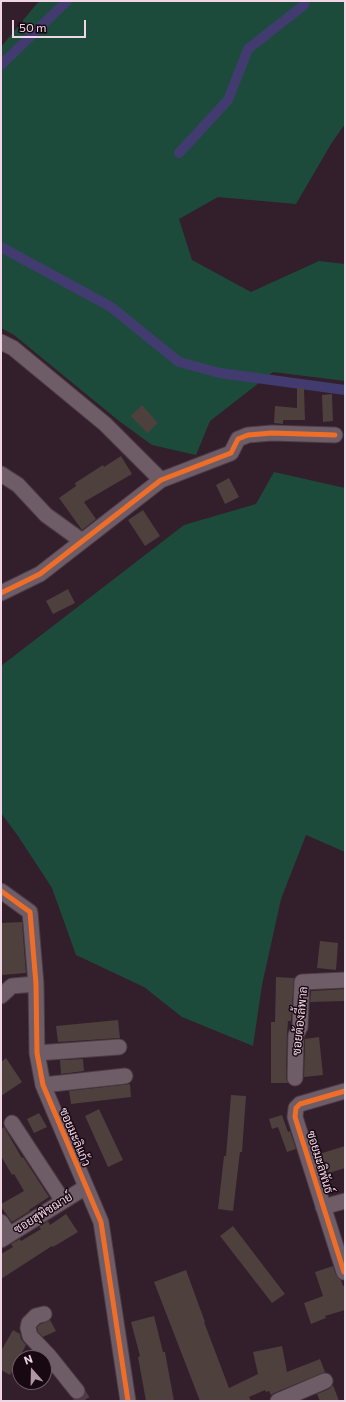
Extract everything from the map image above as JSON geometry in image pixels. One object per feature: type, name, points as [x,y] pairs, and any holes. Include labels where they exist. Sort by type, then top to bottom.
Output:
[{"type":"street","points":[[1,342],[13,348],[105,424],[161,480]]},
{"type":"street","points":[[1,593],[40,574],[161,480],[231,453],[238,439],[248,435],[272,433],[335,435]]},
{"type":"street","points":[[1,474],[18,485],[46,515],[82,541]]},
{"type":"street","name":"ซอยมะลิแก้ว","points":[[1,892],[30,912],[36,984],[37,1053],[42,1085],[101,1222],[128,1401]]},
{"type":"street","name":"ซอยต้องลี้พาล","points":[[295,1078],[296,1036],[300,1027],[302,982],[345,980]]},
{"type":"street","points":[[1,996],[12,986],[36,984]]},
{"type":"street","points":[[37,1053],[119,1047]]},
{"type":"street","points":[[42,1085],[125,1076]]},
{"type":"street","name":"ซอยมะลิพันธ์","points":[[343,1264],[323,1207],[295,1117],[296,1108],[300,1104],[345,1091]]},
{"type":"street","points":[[12,1123],[63,1201]]},
{"type":"street","name":"ซอยสุพิชฌาย์","points":[[5,1237],[86,1187]]},
{"type":"street","points":[[323,1207],[345,1201]]},
{"type":"street","points":[[1,1222],[5,1237]]},
{"type":"street","points":[[44,1314],[36,1316],[29,1323],[28,1332],[78,1391]]},
{"type":"street","points":[[278,1401],[311,1395],[325,1381]]},
{"type":"green space","points":[[39,1],[345,1],[345,124],[331,144],[296,204],[218,197],[179,219],[192,260],[251,292],[319,261],[345,264],[345,381],[273,372],[210,421],[196,455],[152,445],[119,421],[14,335],[1,328],[1,47]]},
{"type":"green space","points":[[274,472],[345,488],[345,852],[306,835],[281,899],[262,985],[253,1046],[182,1017],[144,987],[76,955],[52,888],[1,813],[1,666],[184,525],[256,504]]},
{"type":"building","points":[[297,388],[304,388],[305,420],[283,420],[283,424],[274,423],[275,406],[297,408]]},
{"type":"building","points":[[332,394],[333,421],[323,422],[322,395]]},
{"type":"building","points":[[142,405],[158,423],[147,433],[131,416]]},
{"type":"building","points":[[121,456],[132,474],[84,502],[96,519],[82,530],[59,498],[76,486],[75,483],[103,465],[104,467]]},
{"type":"building","points":[[229,478],[239,497],[225,504],[216,485]]},
{"type":"building","points":[[143,510],[160,536],[145,546],[128,520]]},
{"type":"building","points":[[68,589],[75,603],[53,614],[46,601]]},
{"type":"building","points":[[22,922],[26,973],[1,975],[1,923]]},
{"type":"building","points":[[320,941],[338,943],[336,970],[317,968]]},
{"type":"building","points":[[276,977],[294,978],[291,1021],[288,1021],[287,1035],[286,1078],[288,1083],[271,1083],[271,1022],[275,1022]]},
{"type":"building","points":[[345,989],[345,1001],[310,1002],[311,991]]},
{"type":"building","points":[[118,1020],[120,1038],[58,1042],[56,1026]]},
{"type":"building","points":[[319,1037],[323,1075],[304,1077],[305,1039]]},
{"type":"building","points":[[6,1058],[22,1082],[1,1096],[1,1062]]},
{"type":"building","points":[[83,1059],[84,1071],[61,1074],[60,1060]]},
{"type":"building","points":[[130,1084],[131,1097],[71,1104],[69,1091]]},
{"type":"building","points":[[231,1095],[246,1096],[242,1152],[240,1152],[233,1211],[218,1209],[224,1156],[226,1156]]},
{"type":"building","points":[[99,1109],[123,1160],[108,1167],[85,1116]]},
{"type":"building","points":[[39,1113],[47,1127],[34,1133],[27,1119]]},
{"type":"building","points":[[282,1115],[288,1132],[290,1131],[296,1149],[287,1152],[278,1127],[272,1129],[269,1119]]},
{"type":"building","points":[[4,1127],[22,1158],[23,1157],[49,1197],[12,1222],[1,1207],[1,1204],[24,1191],[14,1174],[12,1175],[1,1156],[1,1129]]},
{"type":"building","points":[[345,1146],[345,1168],[323,1175],[316,1155]]},
{"type":"building","points":[[66,1214],[78,1232],[53,1247],[52,1246],[1,1279],[1,1254],[13,1247],[11,1244],[20,1239],[21,1241],[41,1229],[39,1227],[48,1221],[50,1225]]},
{"type":"building","points":[[233,1226],[285,1294],[272,1303],[220,1236]]},
{"type":"building","points":[[333,1266],[336,1275],[341,1280],[343,1286],[345,1286],[345,1310],[325,1316],[326,1318],[311,1324],[304,1303],[323,1296],[315,1272]]},
{"type":"building","points":[[186,1270],[229,1388],[258,1374],[253,1352],[282,1346],[287,1372],[320,1359],[325,1372],[271,1395],[269,1391],[266,1392],[265,1390],[249,1397],[251,1401],[200,1401],[154,1282]]},
{"type":"building","points":[[154,1316],[163,1352],[165,1352],[174,1401],[146,1401],[138,1357],[140,1356],[131,1322]]},
{"type":"building","points":[[50,1320],[56,1331],[43,1337],[38,1332],[37,1327]]},
{"type":"building","points":[[13,1330],[20,1334],[21,1339],[26,1345],[23,1350],[12,1350],[12,1371],[10,1375],[1,1370],[1,1351]]},
{"type":"building","points":[[333,1385],[339,1401],[320,1401],[317,1394],[329,1389]]},
{"type":"waterway","points":[[1,65],[67,1]]},
{"type":"waterway","points":[[179,153],[228,100],[248,49],[304,5],[305,1]]},
{"type":"waterway","points":[[1,247],[111,307],[179,362],[220,373],[345,390]]},
{"type":"tunnel","points":[[77,1391],[83,1401]]},
{"type":"cycle path","points":[[1,593],[40,574],[161,480],[231,453],[238,439],[248,435],[272,433],[335,435]]},
{"type":"cycle path","points":[[1,891],[30,912],[36,984],[37,1053],[43,1085],[101,1222],[128,1401]]},
{"type":"cycle path","points":[[344,1272],[295,1117],[296,1108],[300,1104],[345,1091]]}]
